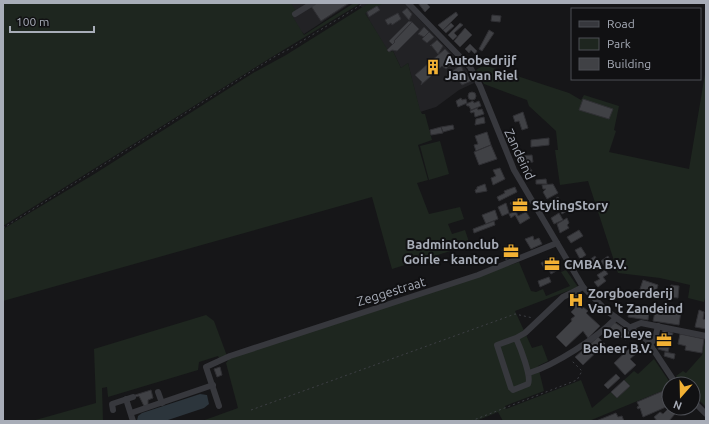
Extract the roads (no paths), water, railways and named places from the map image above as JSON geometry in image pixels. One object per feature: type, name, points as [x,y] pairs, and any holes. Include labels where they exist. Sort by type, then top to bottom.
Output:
[{"type":"street","points":[[295,14],[313,3]]},
{"type":"street","name":"Zandeind","points":[[410,4],[470,67],[480,86],[514,170],[583,287],[600,305],[616,318],[631,327],[650,344],[670,376]]},
{"type":"street","name":"Zeggestraat","points":[[212,385],[206,367],[230,356],[478,275],[557,243]]},
{"type":"street","points":[[516,338],[529,372],[530,381],[528,384],[515,390],[511,388],[497,346],[498,344],[516,338],[539,320],[563,297],[583,287]]},
{"type":"street","points":[[529,372],[567,354],[604,330],[616,318]]},
{"type":"street","points":[[631,327],[641,323],[706,336]]},
{"type":"street","points":[[650,344],[655,339],[658,326]]},
{"type":"street","points":[[131,413],[212,385],[220,406]]},
{"type":"street","points":[[158,392],[162,403]]},
{"type":"street","points":[[113,410],[112,404],[129,398],[133,421]]},
{"type":"place","name":"Autobedrijf Jan van Riel","points":[[433,67]]},
{"type":"place","name":"StylingStory","points":[[520,205]]},
{"type":"place","name":"Badmintonclub Goirle - kantoor","points":[[511,251]]},
{"type":"place","name":"CMBA B.V.","points":[[552,264]]},
{"type":"place","name":"Zorgboerderij Van 't Zandeind","points":[[576,300]]},
{"type":"place","name":"De Leye Beheer B.V.","points":[[664,340]]}]
